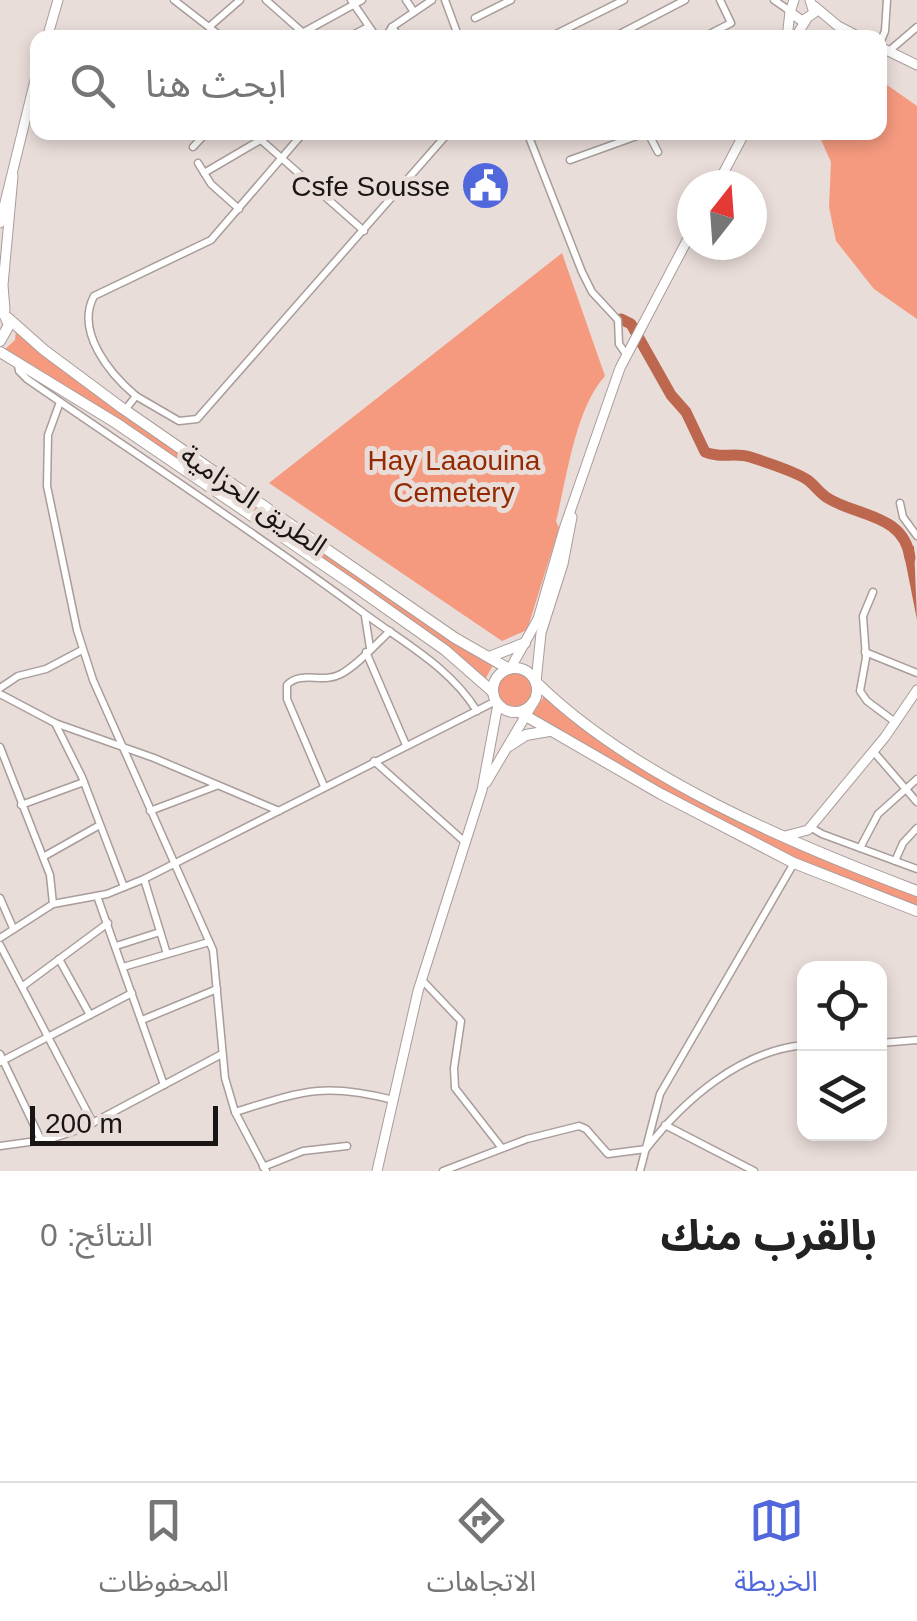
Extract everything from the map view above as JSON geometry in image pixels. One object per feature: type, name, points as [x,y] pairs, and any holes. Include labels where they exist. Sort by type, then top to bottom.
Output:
[{"type":"highway","points":[[0,342],[8,331],[5,311]]},
{"type":"highway","name":"الطريق الحزامية","points":[[5,311],[44,350],[125,410],[455,638],[510,669],[524,670],[581,722],[612,743],[676,782],[785,836],[917,891]]},
{"type":"highway","name":"الطريق الحزامية","points":[[0,352],[116,423],[445,650],[508,711],[523,714],[661,794],[794,864],[917,911]]},
{"type":"highway","points":[[0,363],[15,362]]},
{"type":"highway","points":[[489,657],[525,642]]},
{"type":"highway","points":[[495,699],[499,676],[510,669]]},
{"type":"highway","points":[[523,714],[532,705],[536,682]]},
{"type":"highway","points":[[509,746],[535,732],[555,732]]},
{"type":"main road","points":[[49,30],[58,0]]},
{"type":"main road","points":[[791,30],[794,0]]},
{"type":"main road","points":[[798,30],[812,16],[812,2]]},
{"type":"main road","points":[[812,2],[846,30]]},
{"type":"main road","points":[[790,12],[798,20],[838,26]]},
{"type":"main road","points":[[887,49],[915,61]]},
{"type":"main road","points":[[0,224],[30,99]]},
{"type":"main road","points":[[725,170],[742,140]]},
{"type":"main road","points":[[5,311],[3,285],[12,169]]},
{"type":"main road","points":[[510,669],[538,619],[595,437],[627,352],[677,258]]},
{"type":"main road","points":[[536,682],[541,632],[563,564],[573,509]]},
{"type":"main road","points":[[785,836],[809,828],[916,692]]},
{"type":"main road","points":[[376,1171],[422,980],[482,790],[495,699]]},
{"type":"main road","points":[[482,790],[523,714]]},
{"type":"main road","points":[[809,828],[811,848]]},
{"type":"street","points":[[174,0],[214,30]]},
{"type":"street","points":[[210,27],[240,0]]},
{"type":"street","points":[[266,0],[302,30]]},
{"type":"street","points":[[406,0],[414,12]]},
{"type":"street","points":[[390,30],[432,0]]},
{"type":"street","points":[[445,0],[455,30]]},
{"type":"street","points":[[475,18],[511,0]]},
{"type":"street","points":[[564,30],[624,0]]},
{"type":"street","points":[[627,30],[685,0]]},
{"type":"street","points":[[718,30],[732,23],[720,0]]},
{"type":"street","points":[[774,0],[790,12]]},
{"type":"street","points":[[885,30],[887,0]]},
{"type":"street","points":[[313,30],[356,1],[370,30]]},
{"type":"street","points":[[362,30],[368,27]]},
{"type":"street","points":[[887,45],[917,27]]},
{"type":"street","points":[[193,147],[200,140]]},
{"type":"street","points":[[204,173],[261,140],[364,231]]},
{"type":"street","points":[[298,140],[211,240],[94,296],[88,317],[114,378],[179,421],[197,419],[442,140]]},
{"type":"street","points":[[531,140],[582,272],[592,292],[618,320],[619,344],[627,352]]},
{"type":"street","points":[[570,160],[628,140]]},
{"type":"street","points":[[652,140],[658,152]]},
{"type":"street","points":[[198,164],[211,184],[239,209]]},
{"type":"street","points":[[15,362],[22,375],[390,631],[447,674],[477,710]]},
{"type":"street","points":[[125,410],[136,396]]},
{"type":"street","points":[[60,402],[48,434],[48,503],[82,650],[209,942],[218,989],[220,1055],[236,1112],[265,1169],[303,1151],[348,1146]]},
{"type":"street","points":[[900,503],[903,516],[917,536]]},
{"type":"street","points":[[873,592],[863,616],[862,642],[866,652],[860,690],[863,698],[895,722]]},
{"type":"street","points":[[364,614],[368,651],[406,745]]},
{"type":"street","points":[[324,786],[287,700],[286,685],[298,678],[336,676],[390,631]]},
{"type":"street","points":[[82,650],[46,669],[18,676],[0,690],[54,723],[279,810]]},
{"type":"street","points":[[866,652],[917,673]]},
{"type":"street","points":[[93,1123],[0,942],[13,928],[53,904],[97,896],[144,879],[495,699]]},
{"type":"street","points":[[54,723],[84,782],[124,887]]},
{"type":"street","points":[[0,746],[50,875],[53,904]]},
{"type":"street","points":[[872,751],[917,802]]},
{"type":"street","points":[[374,761],[467,844]]},
{"type":"street","points":[[860,848],[878,814],[917,779]]},
{"type":"street","points":[[21,806],[84,782]]},
{"type":"street","points":[[150,811],[218,785]]},
{"type":"street","points":[[43,857],[98,826]]},
{"type":"street","points":[[809,828],[917,869]]},
{"type":"street","points":[[896,861],[903,843],[917,828]]},
{"type":"street","points":[[640,1171],[660,1094],[794,864]]},
{"type":"street","points":[[144,879],[167,954]]},
{"type":"street","points":[[97,896],[164,1084]]},
{"type":"street","points":[[0,898],[13,928]]},
{"type":"street","points":[[23,986],[108,923]]},
{"type":"street","points":[[116,946],[160,932]]},
{"type":"street","points":[[123,967],[209,942]]},
{"type":"street","points":[[59,959],[90,1015]]},
{"type":"street","points":[[422,980],[460,1021],[455,1088],[501,1148]]},
{"type":"street","points":[[142,1020],[218,989]]},
{"type":"street","points":[[40,1140],[1,1058],[132,993]]},
{"type":"street","points":[[887,1042],[917,1040]]},
{"type":"street","points":[[443,1171],[501,1148],[579,1126],[608,1154],[646,1149],[665,1125],[747,1060],[797,1047]]},
{"type":"street","points":[[0,1146],[40,1140],[93,1123],[220,1055]]},
{"type":"street","points":[[236,1112],[294,1094],[330,1088],[394,1100]]},
{"type":"street","points":[[665,1125],[754,1171]]},
{"type":"street","points":[[468,1161],[475,1171]]},
{"type":"green space","points":[[887,85],[917,106],[917,319],[874,289],[836,241],[829,207],[831,162],[821,140],[887,140]]},
{"type":"green space","name":"Hay Laaouina Cemetery","points":[[562,253],[605,376],[579,425],[556,521],[559,528],[527,630],[502,641],[269,483]]},
{"type":"green space","points":[[16,330],[494,663],[485,680],[454,650],[91,402],[3,351],[15,340]]},
{"type":"green space","points":[[516,672],[528,678],[534,690],[528,702],[516,708],[504,702],[498,690],[504,678]]},
{"type":"green space","points":[[544,696],[573,722],[667,781],[917,895],[917,907],[830,874],[738,832],[531,717]]},
{"type":"shaded area","points":[[914,546],[917,620],[903,549]]},
{"type":"waterway","points":[[621,319],[631,324],[671,395],[686,412],[705,452],[750,457],[804,478],[838,504],[889,524],[906,543],[910,558]]},
{"type":"place","name":"Csfe Sousse","points":[[485,186]]}]
